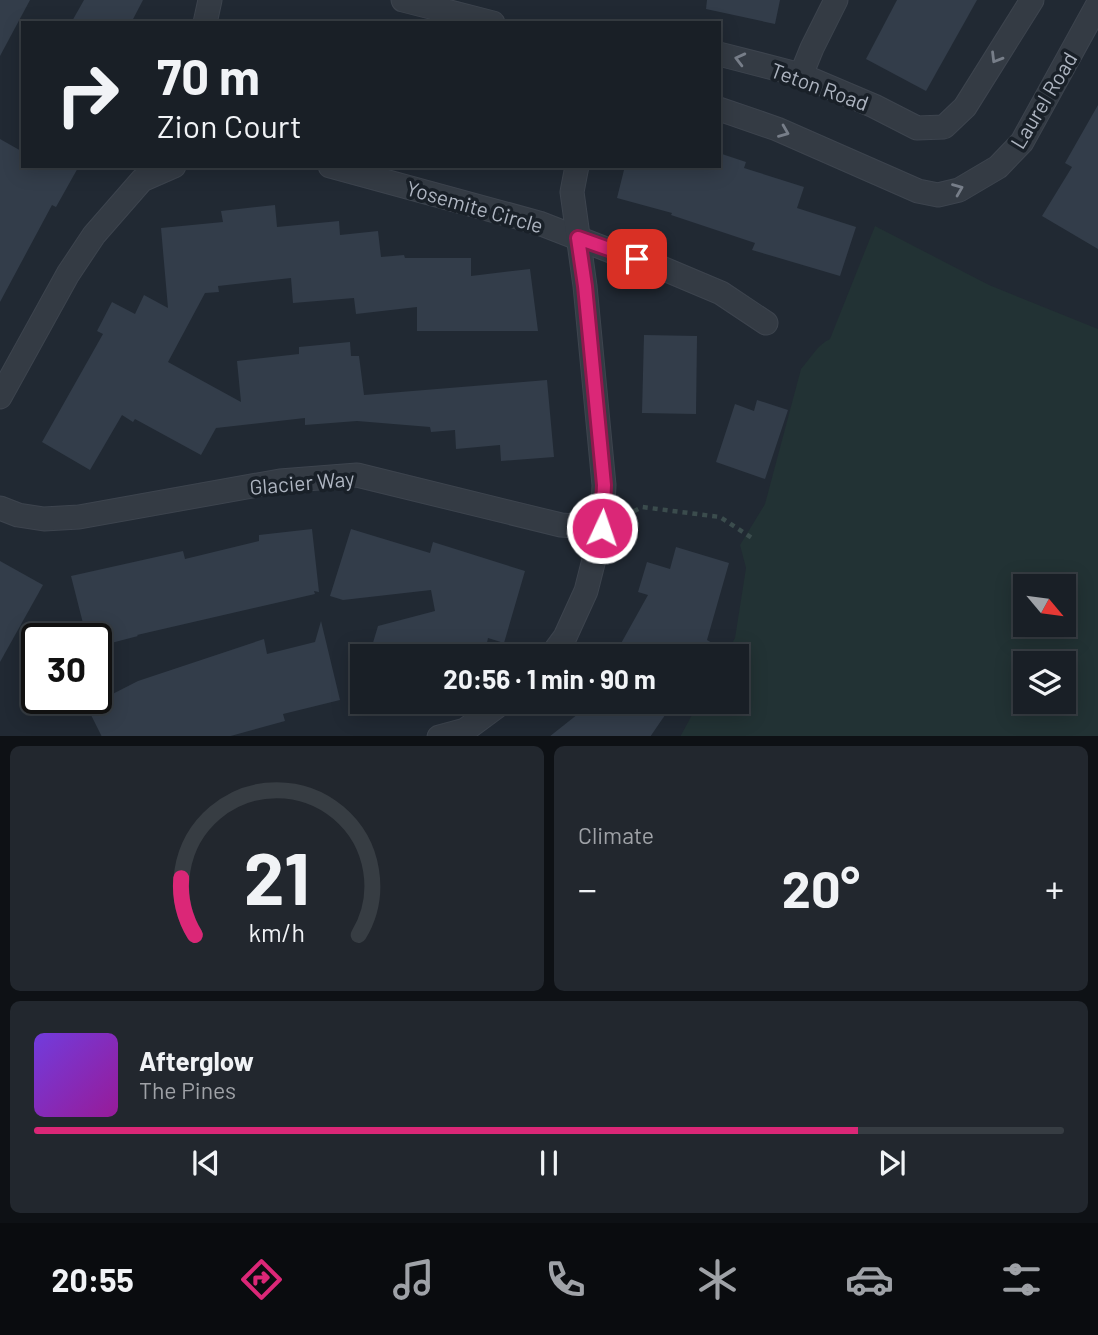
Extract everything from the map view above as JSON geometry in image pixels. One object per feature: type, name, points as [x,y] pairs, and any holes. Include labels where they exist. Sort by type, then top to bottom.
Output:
[{"type":"street","points":[[205,21],[210,0]]},
{"type":"street","points":[[403,0],[485,21]]},
{"type":"street","points":[[801,75],[836,0]]},
{"type":"street","name":"Teton Road","points":[[721,55],[801,75],[874,106],[917,128],[944,127],[965,107],[1032,0]]},
{"type":"street","name":"Laurel Road","points":[[721,110],[777,129],[918,191],[937,195],[959,190],[998,167],[1022,142],[1098,4]]},
{"type":"street","points":[[0,397],[68,274],[94,236],[142,180],[169,168]]},
{"type":"street","name":"Yosemite Circle","points":[[337,168],[539,223],[578,238]]},
{"type":"street","name":"Yosemite Circle","points":[[560,644],[586,592],[602,528],[604,485],[587,299],[572,192],[577,168]]},
{"type":"street","points":[[578,238],[657,266],[720,293],[766,323]]},
{"type":"street","name":"Glacier Way","points":[[0,508],[44,519],[79,517],[280,481],[357,475],[561,525],[602,528]]},
{"type":"street","points":[[443,736],[465,730],[487,714]]},
{"type":"path","points":[[602,528],[642,507],[655,508],[720,517],[755,540]]},
{"type":"shaded area","points":[[875,226],[989,285],[1098,329],[1098,736],[681,736],[692,714],[749,714],[749,644],[732,644],[735,638],[746,568],[740,545],[765,504],[801,369],[818,348],[830,339]]},
{"type":"building","points":[[0,0],[30,0],[0,56]]},
{"type":"building","points":[[84,0],[143,0],[132,21],[72,21]]},
{"type":"building","points":[[707,0],[780,0],[775,24],[706,9]]},
{"type":"building","points":[[897,0],[977,0],[926,91],[866,59]]},
{"type":"building","points":[[1098,105],[1098,249],[1042,216],[1072,167],[1065,163]]},
{"type":"building","points":[[0,139],[21,151],[21,168],[78,168],[56,207],[52,205],[0,302]]},
{"type":"building","points":[[721,154],[746,162],[744,168],[804,187],[797,208],[856,227],[840,276],[752,250],[755,243],[671,215],[672,213],[617,198],[624,168],[721,168]]},
{"type":"building","points":[[275,205],[277,227],[339,221],[340,235],[378,231],[381,257],[404,255],[405,258],[471,258],[471,276],[530,269],[538,331],[417,331],[417,307],[356,314],[354,298],[293,303],[291,278],[218,286],[219,292],[205,293],[168,362],[241,402],[237,361],[299,354],[299,347],[350,342],[351,356],[359,356],[364,395],[547,380],[554,457],[501,461],[500,445],[456,449],[455,430],[431,432],[430,427],[357,421],[305,425],[305,418],[216,428],[201,455],[135,419],[133,422],[122,415],[90,470],[42,442],[103,334],[97,331],[112,302],[135,314],[144,295],[168,308],[161,228],[223,222],[221,211]]},
{"type":"building","points":[[644,335],[697,336],[696,414],[642,413]]},
{"type":"building","points":[[757,400],[788,410],[765,479],[716,462],[735,404],[754,411]]},
{"type":"building","points":[[312,529],[319,592],[314,591],[315,594],[112,643],[112,623],[83,623],[71,576],[183,551],[185,559],[259,541],[259,535]]},
{"type":"building","points":[[351,529],[430,553],[433,542],[525,571],[504,643],[488,638],[487,644],[373,644],[378,626],[435,611],[431,590],[343,600],[330,596]]},
{"type":"building","points":[[676,547],[729,563],[707,640],[714,644],[621,644],[648,595],[638,592],[647,562],[670,569]]},
{"type":"building","points":[[0,561],[43,585],[0,662]]},
{"type":"building","points":[[321,621],[340,700],[283,714],[285,721],[231,736],[102,736],[90,714],[112,714],[112,694],[138,681],[264,639],[267,654],[315,642]]},
{"type":"building","points":[[578,714],[666,714],[651,736],[550,736]]},
{"type":"route","points":[[602,528],[604,485],[578,238],[637,259]]}]
